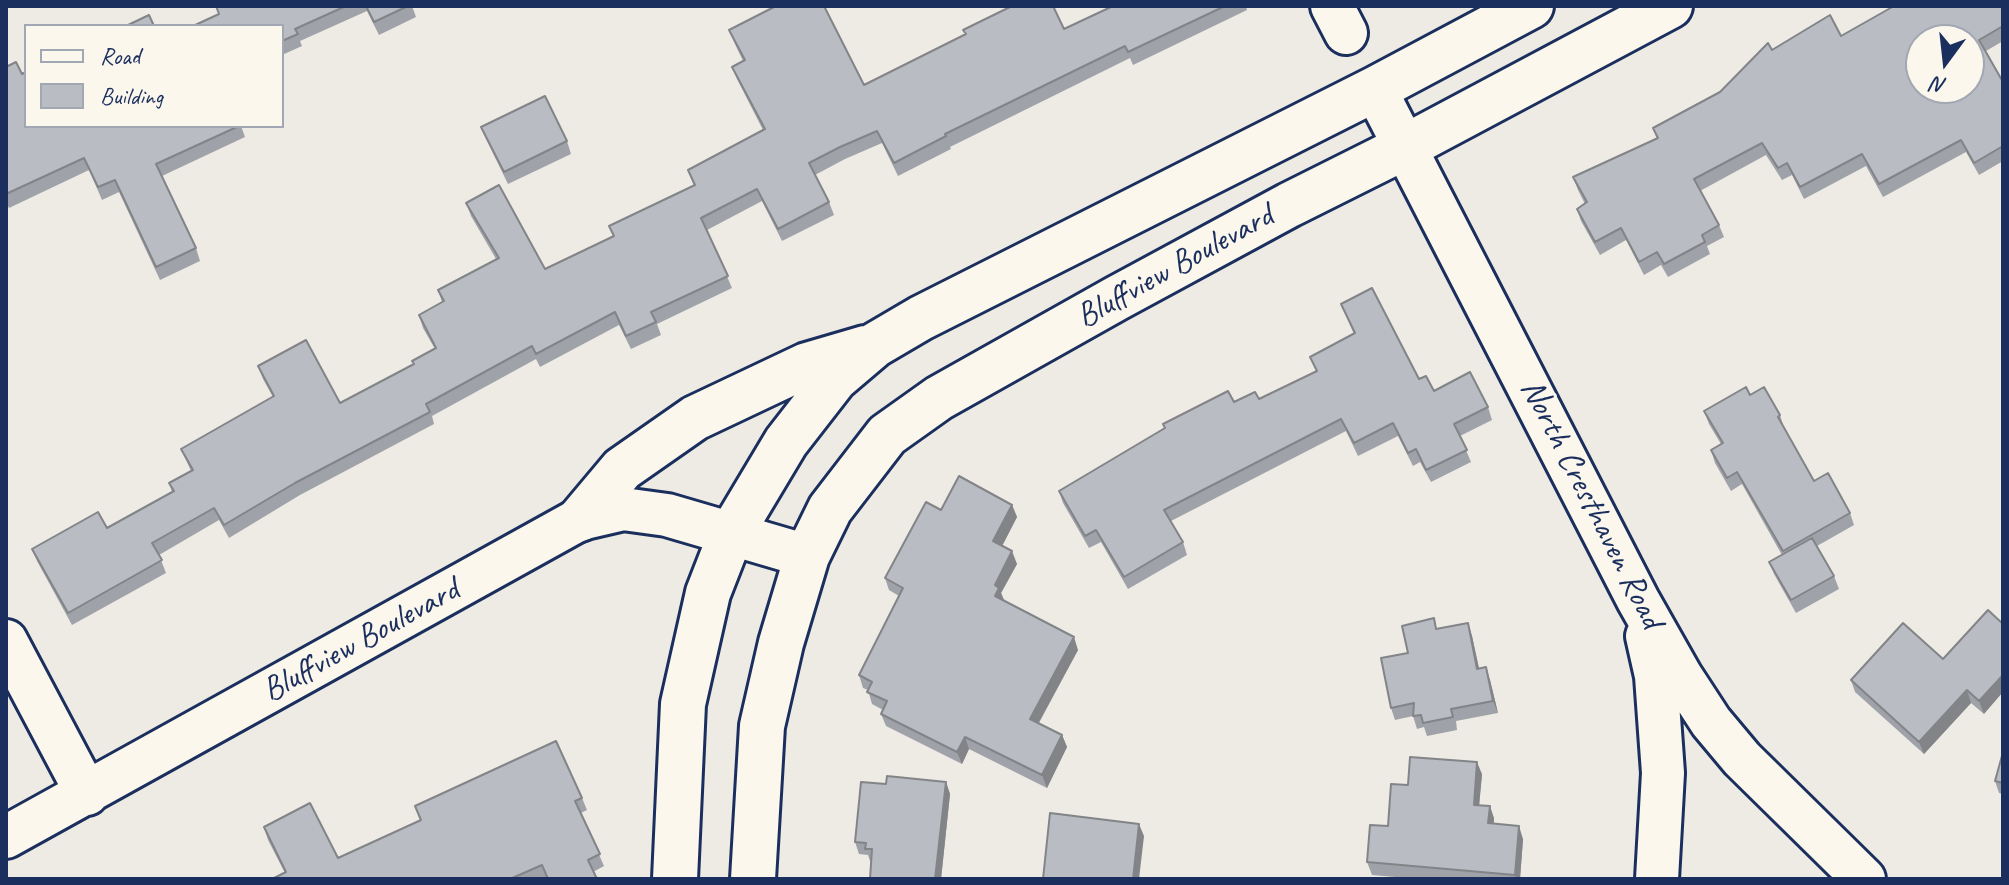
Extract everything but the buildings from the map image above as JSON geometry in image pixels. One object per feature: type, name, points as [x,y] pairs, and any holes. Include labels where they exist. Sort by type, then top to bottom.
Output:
[{"type":"main road","name":"Bluffview Boulevard","points":[[731,534],[786,442],[835,379],[875,345],[921,318],[1375,89],[1531,6]]},
{"type":"main road","name":"Bluffview Boulevard","points":[[807,556],[830,509],[887,435],[939,398],[1275,212],[1407,146],[1670,6]]},
{"type":"main road","points":[[580,519],[622,469],[695,418],[807,365],[875,345]]},
{"type":"main road","points":[[675,879],[683,704],[708,593],[731,534]]},
{"type":"main road","points":[[753,879],[762,726],[781,643],[807,556]]},
{"type":"street","name":"North Cresthaven Road","points":[[1375,89],[1638,600],[1681,676],[1711,722],[1742,759],[1864,879]]},
{"type":"street","name":"Bluffview Boulevard","points":[[6,837],[580,519],[623,509],[667,515],[807,556]]},
{"type":"street","points":[[1638,600],[1656,676],[1663,773],[1657,879]]},
{"type":"street","points":[[6,641],[87,794]]}]
